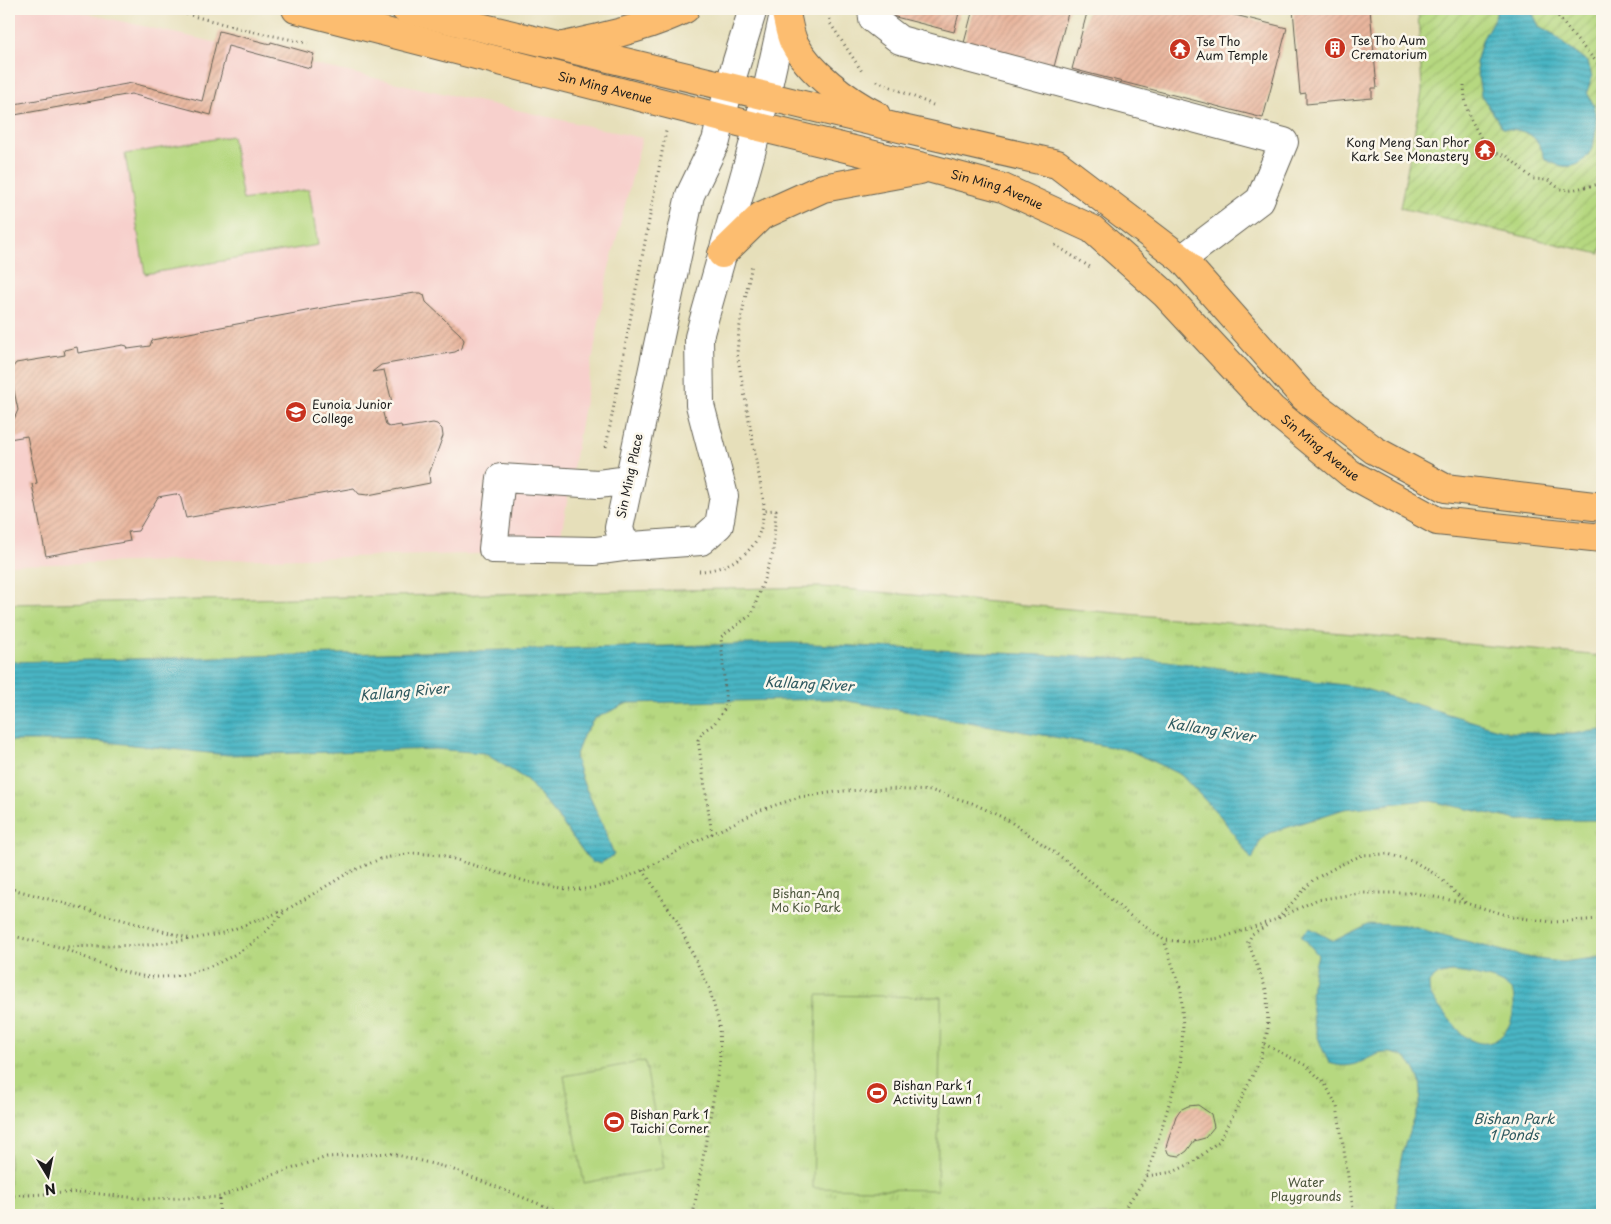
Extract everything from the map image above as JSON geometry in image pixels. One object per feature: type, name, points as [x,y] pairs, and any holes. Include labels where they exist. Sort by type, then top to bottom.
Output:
[{"type":"main road","name":"Sin Ming Avenue","points":[[296,9],[1003,188],[1092,229],[1165,294],[1272,409],[1352,474],[1437,521],[1602,538]]},
{"type":"main road","points":[[404,9],[903,129],[1057,164],[1182,259],[1304,397],[1374,450],[1445,488],[1602,506]]},
{"type":"main road","points":[[558,47],[641,27],[685,9]]},
{"type":"main road","points":[[785,9],[793,41],[820,76],[870,112],[903,129]]},
{"type":"main road","points":[[722,254],[761,216],[823,188],[928,168]]},
{"type":"street","name":"Sin Ming Place","points":[[632,546],[623,541],[619,528],[690,194],[716,141],[729,87],[753,9]]},
{"type":"street","points":[[629,480],[598,484],[501,478],[492,549],[595,551],[632,546],[701,541],[719,525],[724,496],[700,405],[699,337],[766,96],[785,9]]},
{"type":"street","points":[[872,9],[873,19],[900,40],[1284,142],[1260,200],[1182,259]]},
{"type":"path","points":[[536,9],[549,12],[586,11]]},
{"type":"path","points":[[830,9],[830,23],[864,76]]},
{"type":"path","points":[[1552,9],[1600,66],[1602,73]]},
{"type":"path","points":[[873,79],[930,104],[939,106]]},
{"type":"path","points":[[1464,85],[1469,116],[1482,140],[1492,152],[1507,156],[1533,179],[1548,180],[1560,189],[1570,190],[1599,184],[1602,180]]},
{"type":"path","points":[[1599,184],[1602,189]]},
{"type":"path","points":[[712,834],[698,744],[702,732],[714,724],[726,707],[721,638],[752,614],[773,553],[776,510],[764,511]]},
{"type":"path","points":[[59,947],[147,944],[192,939],[223,932],[288,909],[350,872],[380,859],[412,853],[441,855],[528,882],[568,889],[586,889],[611,884],[643,870],[761,810],[800,797],[843,791],[889,789],[933,791],[972,803],[1008,820],[1068,862],[1129,915],[1164,940],[1189,942],[1220,938],[1277,919],[1313,880],[1362,855],[1388,854],[1415,862],[1438,876],[1466,903]]},
{"type":"path","points":[[643,870],[677,921],[709,988],[720,1024],[720,1060],[693,1215]]},
{"type":"path","points":[[9,888],[192,939]]},
{"type":"path","points":[[1147,1176],[1173,1172],[1192,1163],[1219,1141],[1237,1108],[1259,1062],[1268,1030],[1267,992],[1248,942],[1252,934],[1277,919],[1316,900],[1361,893],[1414,893],[1466,903],[1513,917],[1552,922],[1602,919]]},
{"type":"path","points":[[9,935],[59,947],[119,970],[152,977],[176,975],[215,965],[238,953],[259,938],[288,909]]},
{"type":"path","points":[[1123,1215],[1127,1205],[1147,1176],[1180,1068],[1183,1029],[1181,990],[1164,940]]},
{"type":"path","points":[[1264,1044],[1308,1066],[1325,1084],[1337,1106],[1354,1215]]},
{"type":"path","points":[[9,1196],[82,1192],[146,1199],[220,1197],[267,1176],[327,1157],[389,1153],[449,1168],[567,1215]]},
{"type":"path","points":[[219,1215],[220,1197]]},
{"type":"shaded area","name":"Eunoia Junior College","points":[[9,9],[67,9],[642,138],[608,272],[558,552],[9,565]]},
{"type":"green space","name":"Kong Meng San Phor Kark See Monastery","points":[[1418,9],[1602,9],[1602,244],[1600,254],[1400,208],[1422,92]]},
{"type":"green space","points":[[232,136],[243,200],[309,189],[318,245],[145,274],[125,154]]},
{"type":"green space","name":"Bishan-Ang Mo Kio Park","points":[[822,587],[1602,656],[1602,1215],[9,1215],[9,604]]},
{"type":"green space","name":"Bishan Park 1 Activity Lawn 1","points":[[817,995],[941,997],[937,1190],[813,1188]]},
{"type":"green space","name":"Bishan Park 1 Taichi Corner","points":[[645,1061],[664,1168],[584,1183],[564,1076]]},
{"type":"water","points":[[1496,9],[1533,9],[1533,14],[1539,26],[1555,35],[1588,62],[1592,77],[1587,92],[1596,114],[1595,139],[1586,158],[1579,164],[1569,166],[1558,165],[1545,159],[1542,150],[1530,135],[1519,130],[1503,128],[1481,95],[1476,63],[1482,40],[1496,15]]},
{"type":"water","name":"Kallang River","points":[[792,643],[1167,661],[1358,687],[1508,732],[1570,734],[1602,730],[1602,820],[1518,820],[1426,800],[1344,809],[1270,833],[1260,841],[1252,860],[1222,818],[1181,775],[1129,750],[836,699],[628,703],[594,719],[583,736],[575,757],[583,782],[614,855],[601,863],[591,862],[527,780],[484,753],[435,749],[228,755],[96,741],[9,741],[9,662]]},
{"type":"water","name":"Bishan Park 1 Ponds","points":[[1367,924],[1409,926],[1544,960],[1563,962],[1602,957],[1602,1215],[1397,1215],[1396,1198],[1399,1172],[1404,1147],[1420,1100],[1419,1080],[1410,1062],[1402,1056],[1395,1054],[1377,1054],[1348,1066],[1329,1063],[1318,1036],[1312,1010],[1312,984],[1318,955],[1301,935],[1310,928],[1334,941]],"holes":[[[1451,972],[1492,980],[1507,986],[1513,992],[1513,1015],[1510,1024],[1499,1038],[1492,1042],[1475,1042],[1464,1036],[1436,1004],[1429,991],[1429,982],[1437,975]]]},
{"type":"building","points":[[881,9],[960,9],[954,32],[880,13]]},
{"type":"building","points":[[973,9],[1069,9],[1054,67],[964,43]]},
{"type":"building","name":"Tse Tho Aum Temple","points":[[1088,9],[1211,9],[1287,28],[1263,118],[1072,69]]},
{"type":"building","name":"Tse Tho Aum Crematorium","points":[[1293,9],[1370,9],[1377,88],[1372,88],[1372,98],[1306,104],[1306,93],[1300,94]]},
{"type":"building","points":[[219,31],[270,44],[271,42],[314,54],[310,68],[228,46],[211,115],[131,94],[9,116],[9,105],[132,83],[202,101]]},
{"type":"building","points":[[415,293],[424,295],[426,302],[460,334],[464,340],[462,348],[455,352],[381,365],[372,372],[384,370],[392,402],[382,403],[381,405],[386,425],[389,427],[401,425],[402,428],[433,423],[442,429],[443,436],[429,474],[430,483],[368,495],[359,494],[354,488],[186,518],[180,495],[158,497],[138,531],[128,532],[130,541],[46,556],[32,484],[37,483],[27,436],[9,439],[9,420],[14,419],[18,410],[10,371],[16,363],[65,355],[64,350],[77,347],[78,353],[123,345],[127,346],[128,349],[150,346],[152,340],[338,305]]},
{"type":"building","points":[[1198,1105],[1211,1114],[1214,1127],[1205,1138],[1194,1141],[1187,1151],[1180,1156],[1168,1153],[1166,1147],[1176,1116],[1180,1110],[1188,1106]]},
{"type":"place","name":"Tse Tho Aum Crematorium","points":[[1335,48]]},
{"type":"place","name":"Tse Tho Aum Temple","points":[[1180,49]]},
{"type":"place","name":"Kong Meng San Phor Kark See Monastery","points":[[1485,150]]},
{"type":"place","name":"Eunoia Junior College","points":[[296,412]]},
{"type":"place","name":"Bishan Park 1 Activity Lawn 1","points":[[877,1093]]},
{"type":"place","name":"Bishan Park 1 Taichi Corner","points":[[614,1122]]},
{"type":"park label","name":"Water Playgrounds","points":[[1306,1190]]}]
